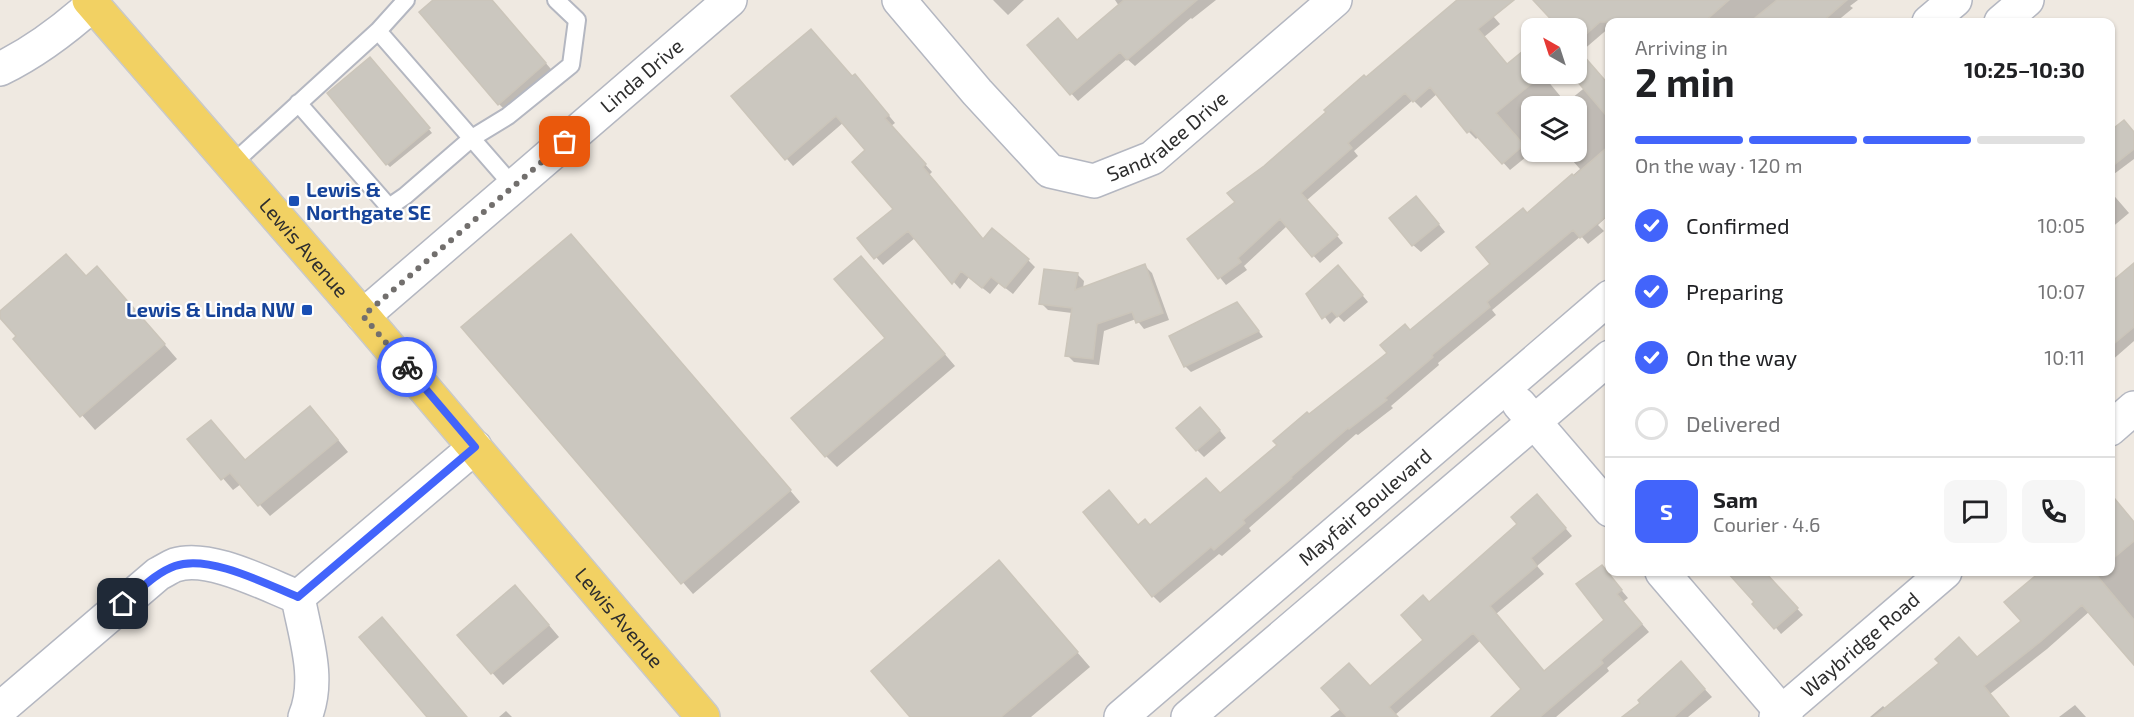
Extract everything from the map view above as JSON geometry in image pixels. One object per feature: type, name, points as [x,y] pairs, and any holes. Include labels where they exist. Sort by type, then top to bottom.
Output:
[{"type":"main road","name":"Lewis Avenue","points":[[91,2],[475,447],[694,714]]},
{"type":"street","name":"Linda Drive","points":[[363,316],[730,0]]},
{"type":"street","name":"Sandralee Drive","points":[[899,0],[977,92],[1050,171],[1094,181],[1152,158],[1335,0]]},
{"type":"street","points":[[1934,18],[1955,0]]},
{"type":"street","points":[[2006,18],[2027,0]]},
{"type":"street","points":[[0,69],[47,42],[91,2]]},
{"type":"street","name":"Mayfair Boulevard","points":[[1121,717],[1605,301]]},
{"type":"street","points":[[1188,717],[1605,361]]},
{"type":"street","points":[[1505,387],[1605,504]]},
{"type":"street","points":[[2115,425],[2134,408]]},
{"type":"street","points":[[298,597],[475,447]]},
{"type":"street","points":[[0,709],[158,574],[176,565],[195,562],[215,565],[298,597]]},
{"type":"street","points":[[1665,576],[1781,715]]},
{"type":"street","name":"Waybridge Road","points":[[1781,715],[1940,576]]},
{"type":"street","points":[[298,597],[313,677],[312,701],[305,717]]},
{"type":"lane","points":[[232,164],[378,31],[406,0]]},
{"type":"lane","points":[[298,103],[389,207],[472,138],[508,116],[570,65],[577,20],[556,0]]},
{"type":"lane","points":[[378,31],[514,187]]},
{"type":"building","points":[[433,0],[492,0],[546,63],[498,105],[419,12]]},
{"type":"building","points":[[1124,0],[1197,0],[1127,60],[1120,52],[1070,95],[1027,45],[1058,18],[1077,40]]},
{"type":"building","points":[[1457,0],[1514,0],[1478,29],[1507,64],[1521,53],[1521,84],[1531,84],[1496,113],[1521,142],[1521,148],[1502,164],[1471,130],[1467,133],[1430,87],[1413,102],[1405,93],[1348,143],[1352,148],[1301,193],[1338,235],[1312,257],[1280,219],[1238,258],[1241,262],[1218,279],[1187,239],[1235,202],[1227,193],[1264,166],[1364,75],[1366,77]]},
{"type":"building","points":[[1533,0],[1729,0],[1709,18],[1605,18],[1605,22],[1600,22],[1587,33],[1587,18],[1550,18]]},
{"type":"building","points":[[1777,0],[1847,0],[1827,18],[1755,18]]},
{"type":"building","points":[[811,29],[852,76],[855,74],[889,115],[885,118],[926,164],[923,167],[983,239],[992,228],[1029,259],[1005,288],[991,277],[982,288],[961,271],[952,284],[908,231],[874,259],[857,238],[893,209],[852,162],[865,150],[836,116],[785,160],[731,96]]},
{"type":"building","points":[[370,57],[430,128],[386,165],[327,93]]},
{"type":"building","points":[[1587,60],[1605,80],[1605,114],[1579,84],[1587,84]]},
{"type":"building","points":[[2124,120],[2134,132],[2134,149],[2115,164],[2115,127]]},
{"type":"building","points":[[1605,149],[1605,217],[1580,238],[1573,230],[1487,302],[1490,307],[1432,355],[1433,357],[1385,398],[1387,400],[1348,428],[1291,477],[1243,520],[1245,523],[1214,550],[1211,547],[1152,597],[1083,512],[1109,490],[1138,525],[1145,519],[1150,525],[1206,478],[1220,493],[1277,445],[1273,441],[1307,412],[1309,414],[1387,353],[1380,345],[1405,324],[1410,330],[1490,264],[1476,247],[1523,208],[1527,213],[1572,174],[1574,176]]},
{"type":"building","points":[[1416,196],[1439,224],[1412,246],[1389,218]]},
{"type":"building","points":[[571,234],[791,490],[681,584],[461,327]]},
{"type":"building","points":[[66,254],[86,276],[97,266],[165,344],[80,417],[13,339],[16,336],[0,318],[0,311]]},
{"type":"building","points":[[861,256],[945,354],[825,457],[791,418],[885,338],[834,279]]},
{"type":"building","points":[[2134,263],[2134,327],[2115,343],[2115,279]]},
{"type":"building","points":[[1145,264],[1163,313],[1136,323],[1132,312],[1097,324],[1093,359],[1065,356],[1072,308],[1039,304],[1044,269],[1078,273],[1075,290]]},
{"type":"building","points":[[1338,265],[1363,295],[1337,317],[1332,311],[1322,319],[1306,294]]},
{"type":"building","points":[[1237,302],[1259,331],[1184,367],[1169,336]]},
{"type":"building","points":[[310,406],[338,440],[258,506],[230,473],[221,480],[187,439],[211,420],[245,460]]},
{"type":"building","points":[[1200,407],[1220,430],[1196,451],[1176,428]]},
{"type":"building","points":[[1537,494],[1566,528],[1531,558],[1537,566],[1490,606],[1544,671],[1604,620],[1576,584],[1602,565],[1605,569],[1605,576],[1611,576],[1622,590],[1617,594],[1642,624],[1601,660],[1603,663],[1540,717],[1491,717],[1521,689],[1473,633],[1389,707],[1398,717],[1347,717],[1321,688],[1349,663],[1370,686],[1423,640],[1401,615],[1423,595],[1429,602],[1517,524],[1511,517]]},
{"type":"building","points":[[2115,499],[2134,522],[2134,541],[2115,557]]},
{"type":"building","points":[[999,560],[1078,652],[1001,717],[910,717],[871,671]]},
{"type":"building","points":[[1731,576],[1769,576],[1798,608],[1774,629],[1752,604],[1754,602]]},
{"type":"building","points":[[2035,576],[2097,576],[2134,620],[2134,665],[2082,605],[1984,686],[2009,717],[1874,717],[1939,663],[1935,659],[1959,637],[1977,657],[2021,621],[2004,602]]},
{"type":"building","points":[[515,585],[549,625],[491,674],[457,635]]},
{"type":"building","points":[[382,617],[467,717],[427,717],[359,637]]},
{"type":"building","points":[[1681,661],[1705,689],[1674,717],[1622,717],[1640,703],[1638,700]]},
{"type":"way so far","points":[[407,367],[363,316],[565,142]]},
{"type":"place","name":"Lewis & Northgate SE","points":[[294,201]]},
{"type":"place","name":"Lewis & Linda NW","points":[[307,310]]},
{"type":"route","points":[[123,604],[158,574],[176,565],[195,562],[215,565],[298,597],[475,447],[407,367]]}]
